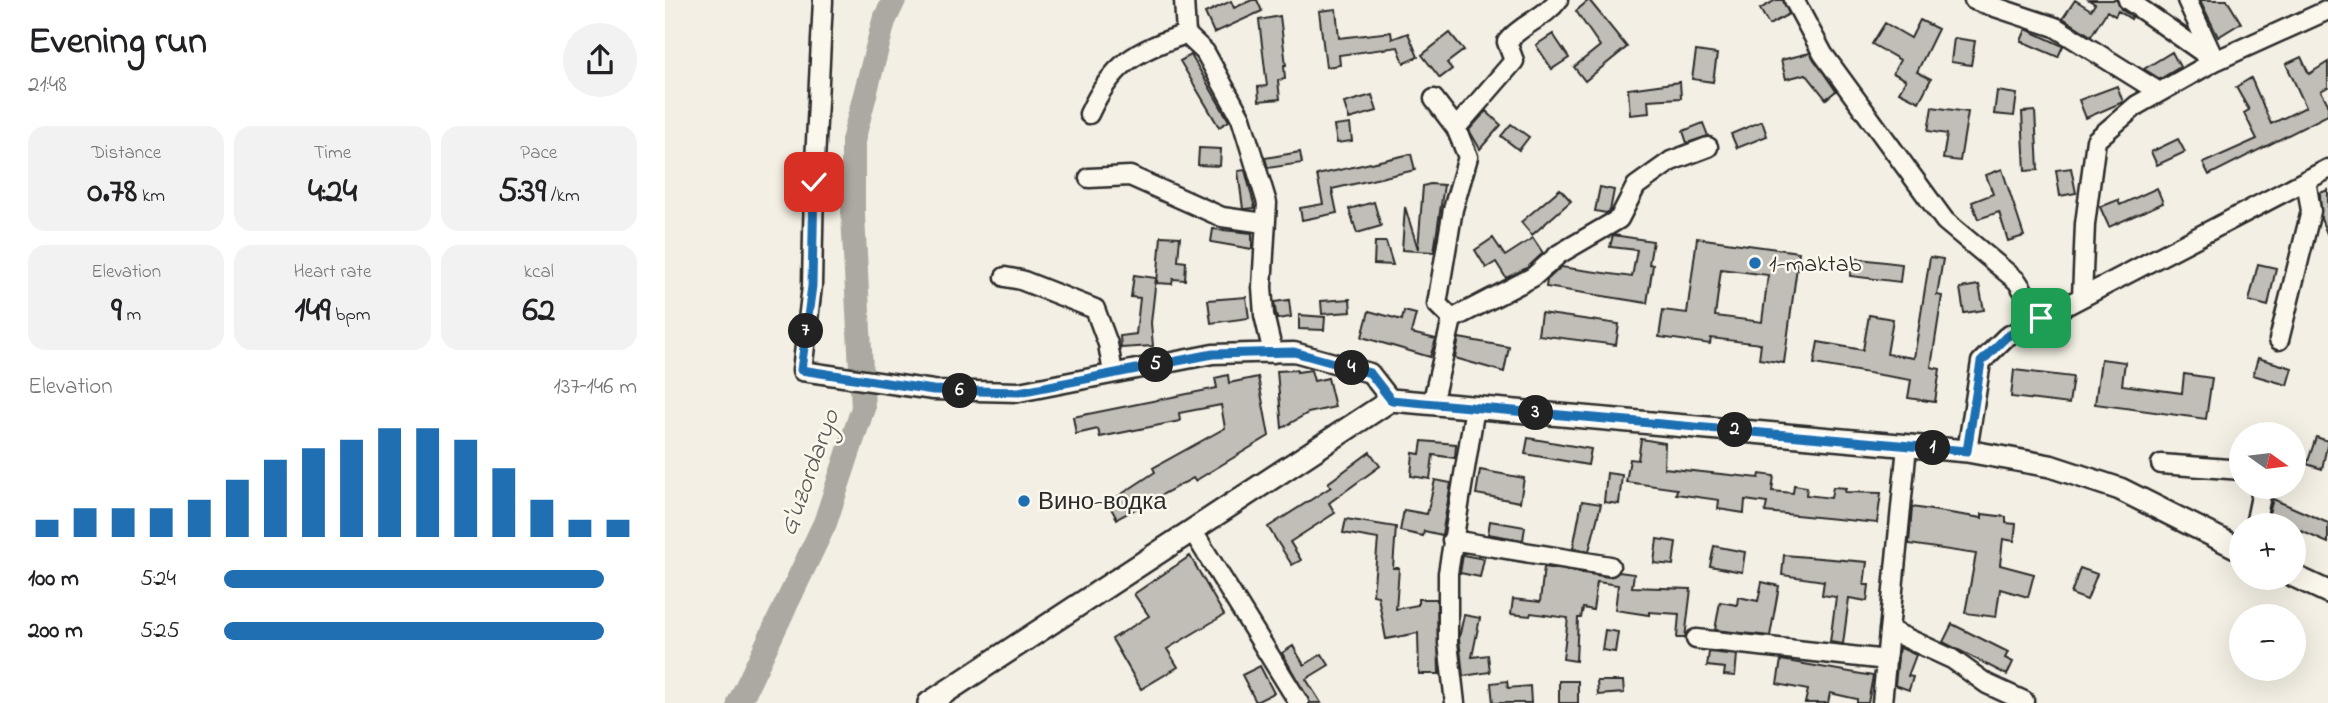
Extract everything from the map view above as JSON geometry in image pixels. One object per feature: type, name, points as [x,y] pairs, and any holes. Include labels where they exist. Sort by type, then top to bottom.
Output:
[{"type":"main road","points":[[930,703],[1391,400],[1967,451],[2050,466],[2120,489],[2229,544]]},
{"type":"main road","points":[[2306,582],[2328,592]]},
{"type":"street","points":[[823,0],[812,286],[801,370],[933,390],[1019,392],[1213,354],[1294,352],[1370,373],[1391,400]]},
{"type":"street","points":[[1184,0],[1186,34],[1205,52],[1241,118],[1267,203],[1262,287],[1264,315],[1273,353]]},
{"type":"street","points":[[1794,0],[1823,54],[1945,221],[2017,281],[2041,318]]},
{"type":"street","points":[[1974,0],[2055,27],[2159,92]]},
{"type":"street","points":[[2128,0],[2215,61]]},
{"type":"street","points":[[2187,0],[2215,61]]},
{"type":"street","points":[[1456,128],[1514,61],[1507,42],[1515,31],[1552,3]]},
{"type":"street","points":[[2082,297],[2085,224],[2096,140],[2137,105],[2159,92],[2215,61],[2328,10]]},
{"type":"street","points":[[1089,114],[1109,75],[1128,60],[1158,43],[1186,34]]},
{"type":"street","points":[[1434,99],[1456,128],[1468,157],[1453,209],[1437,304],[1452,318]]},
{"type":"street","points":[[1452,318],[1533,277],[1559,254],[1619,219],[1636,186],[1671,161],[1708,147]]},
{"type":"street","points":[[1967,451],[1981,362],[2006,337],[2328,169]]},
{"type":"street","points":[[1089,178],[1130,176],[1222,217],[1264,223]]},
{"type":"street","points":[[2279,340],[2311,212],[2306,180]]},
{"type":"street","points":[[1005,277],[1021,280],[1095,309],[1108,344],[1113,373]]},
{"type":"street","points":[[1433,404],[1452,318]]},
{"type":"street","points":[[1455,703],[1448,643],[1448,573],[1475,407]]},
{"type":"street","points":[[1882,703],[1907,446]]},
{"type":"street","points":[[2161,464],[2229,469]]},
{"type":"street","points":[[1192,530],[1299,703]]},
{"type":"street","points":[[1453,540],[1610,566]]},
{"type":"street","points":[[1889,630],[1952,659],[1987,684],[2024,701]]},
{"type":"street","points":[[1696,639],[1887,660]]},
{"type":"building","points":[[1257,0],[1262,11],[1214,33],[1205,13],[1231,1],[1234,8]]},
{"type":"building","points":[[1589,0],[1627,47],[1585,81],[1574,67],[1600,46],[1576,11]]},
{"type":"building","points":[[1776,0],[1783,0],[1789,14],[1769,25],[1760,9]]},
{"type":"building","points":[[2075,0],[2091,10],[2095,4],[2089,0],[2117,0],[2121,9],[2132,17],[2131,19],[2118,11],[2115,16],[2107,11],[2091,36],[2063,18]]},
{"type":"building","points":[[2200,0],[2227,0],[2241,23],[2218,37]]},
{"type":"building","points":[[1336,9],[1339,38],[1391,32],[1392,39],[1408,33],[1418,57],[1404,63],[1398,47],[1339,55],[1340,65],[1326,67],[1319,11]]},
{"type":"building","points":[[1280,16],[1286,65],[1285,79],[1278,80],[1280,99],[1259,101],[1258,87],[1267,86],[1259,20]]},
{"type":"building","points":[[1920,20],[1938,29],[1917,72],[1931,79],[1919,102],[1899,92],[1906,80],[1893,73],[1900,60],[1872,44],[1885,23],[1911,38]]},
{"type":"building","points":[[2026,29],[2063,46],[2058,57],[2021,41]]},
{"type":"building","points":[[1450,33],[1464,50],[1447,63],[1452,69],[1440,78],[1422,55]]},
{"type":"building","points":[[1553,34],[1569,58],[1552,69],[1536,45]]},
{"type":"building","points":[[1954,38],[1975,41],[1971,65],[1951,62]]},
{"type":"building","points":[[1696,51],[1717,54],[1713,82],[1692,79]]},
{"type":"building","points":[[2172,52],[2180,67],[2160,79],[2144,69]]},
{"type":"building","points":[[1810,53],[1836,91],[1826,99],[1806,74],[1786,79],[1781,60]]},
{"type":"building","points":[[1191,55],[1229,121],[1219,127],[1180,61]]},
{"type":"building","points":[[2301,57],[2309,74],[2328,62],[2328,87],[2321,91],[2328,104],[2328,115],[2209,175],[2203,163],[2257,139],[2244,113],[2249,110],[2236,87],[2251,78],[2271,124],[2306,107],[2286,64]]},
{"type":"building","points":[[1680,82],[1681,98],[1648,100],[1649,113],[1630,115],[1628,89]]},
{"type":"building","points":[[2117,86],[2123,102],[2086,118],[2079,100]]},
{"type":"building","points":[[1997,91],[2017,94],[2014,116],[1994,114]]},
{"type":"building","points":[[1372,95],[1377,111],[1349,119],[1344,103]]},
{"type":"building","points":[[1932,107],[1968,112],[1960,161],[1943,159],[1947,134],[1928,131]]},
{"type":"building","points":[[1486,111],[1501,125],[1480,149],[1469,130]]},
{"type":"building","points":[[2035,111],[2038,170],[2025,171],[2022,112]]},
{"type":"building","points":[[1762,121],[1767,136],[1737,148],[1731,134]]},
{"type":"building","points":[[1703,123],[1708,136],[1687,143],[1683,131]]},
{"type":"building","points":[[1350,124],[1352,141],[1337,143],[1334,126]]},
{"type":"building","points":[[1511,124],[1529,137],[1519,150],[1501,136]]},
{"type":"building","points":[[2178,139],[2185,152],[2157,165],[2151,152]]},
{"type":"building","points":[[1199,148],[1221,149],[1220,166],[1198,165]]},
{"type":"building","points":[[1300,152],[1302,163],[1268,168],[1265,158]]},
{"type":"building","points":[[1411,154],[1415,170],[1332,189],[1337,213],[1302,220],[1300,208],[1323,204],[1317,175]]},
{"type":"building","points":[[2071,168],[2076,193],[2060,196],[2056,170]]},
{"type":"building","points":[[2002,169],[2024,236],[2008,241],[1999,212],[1978,219],[1972,202],[1993,194],[1986,175]]},
{"type":"building","points":[[1245,170],[1255,208],[1243,209],[1238,171]]},
{"type":"building","points":[[1444,185],[1434,252],[1402,250],[1405,207],[1418,249],[1423,186]]},
{"type":"building","points":[[1600,187],[1614,190],[1610,211],[1606,213],[1595,211]]},
{"type":"building","points":[[2157,188],[2163,203],[2109,227],[2100,207],[2118,200],[2120,205]]},
{"type":"building","points":[[1560,189],[1571,201],[1532,235],[1521,222]]},
{"type":"building","points":[[2328,190],[2328,236],[2321,219],[2320,193]]},
{"type":"building","points":[[1374,202],[1381,226],[1357,233],[1349,209]]},
{"type":"building","points":[[1213,229],[1252,233],[1252,249],[1211,242]]},
{"type":"building","points":[[1613,235],[1653,241],[1649,264],[1653,265],[1647,303],[1546,287],[1547,280],[1561,267],[1632,277],[1637,250],[1610,247]]},
{"type":"building","points":[[1161,236],[1180,237],[1178,261],[1186,262],[1185,280],[1173,279],[1172,284],[1157,283]]},
{"type":"building","points":[[1493,238],[1505,256],[1533,238],[1543,253],[1527,268],[1506,278],[1496,262],[1486,268],[1475,250]]},
{"type":"building","points":[[1697,238],[1799,252],[1784,363],[1759,359],[1761,344],[1711,338],[1710,344],[1659,337],[1663,310],[1687,313]],"holes":[[[1721,269],[1768,275],[1762,322],[1715,316]]]},
{"type":"building","points":[[1375,242],[1386,242],[1393,265],[1374,264]]},
{"type":"building","points":[[1930,257],[1943,259],[1937,295],[1942,296],[1931,367],[1940,369],[1935,402],[1908,398],[1911,380],[1814,364],[1818,342],[1863,350],[1869,315],[1893,319],[1887,354],[1914,358]]},
{"type":"building","points":[[1852,258],[1902,264],[1900,282],[1850,276]]},
{"type":"building","points":[[2258,264],[2276,268],[2268,306],[2249,301]]},
{"type":"building","points":[[1134,275],[1156,278],[1151,323],[1153,346],[1121,348],[1120,336],[1136,334],[1140,298],[1131,297]]},
{"type":"building","points":[[1979,285],[1984,310],[1964,313],[1960,288]]},
{"type":"building","points":[[1246,297],[1249,318],[1211,323],[1208,300]]},
{"type":"building","points":[[1350,299],[1351,312],[1322,314],[1321,301]]},
{"type":"building","points":[[1289,300],[1291,317],[1277,319],[1274,302]]},
{"type":"building","points":[[1369,311],[1402,320],[1404,311],[1416,314],[1411,333],[1436,339],[1430,357],[1362,337]]},
{"type":"building","points":[[1541,313],[1619,324],[1616,345],[1538,335]]},
{"type":"building","points":[[1299,315],[1325,317],[1324,330],[1299,329]]},
{"type":"building","points":[[1459,338],[1509,347],[1504,372],[1455,358]]},
{"type":"building","points":[[2258,358],[2292,368],[2287,385],[2253,375]]},
{"type":"building","points":[[2101,359],[2125,362],[2122,385],[2182,393],[2184,374],[2212,378],[2206,419],[2095,404]]},
{"type":"building","points":[[1311,370],[1314,381],[1328,378],[1335,407],[1308,413],[1282,428],[1277,371]]},
{"type":"building","points":[[2014,370],[2073,377],[2069,404],[2011,397]]},
{"type":"building","points":[[1228,375],[1229,383],[1258,377],[1269,436],[1195,481],[1193,478],[1117,519],[1108,503],[1155,472],[1153,468],[1225,428],[1221,405],[1179,413],[1180,421],[1100,437],[1098,429],[1076,434],[1073,417],[1217,388],[1215,378]]},
{"type":"building","points":[[2316,437],[2328,441],[2322,469],[2307,464]]},
{"type":"building","points":[[1528,438],[1591,449],[1588,465],[1525,454]]},
{"type":"building","points":[[1641,439],[1665,443],[1664,468],[1759,478],[1760,474],[1774,476],[1772,491],[1793,493],[1794,485],[1807,487],[1806,495],[1831,498],[1833,487],[1846,488],[1845,492],[1881,493],[1877,523],[1765,512],[1767,503],[1745,500],[1744,513],[1718,509],[1719,500],[1676,494],[1677,489],[1626,482],[1630,459],[1638,460]]},
{"type":"building","points":[[1422,441],[1456,444],[1455,458],[1433,455],[1430,479],[1411,476],[1413,453],[1420,454]]},
{"type":"building","points":[[1370,452],[1380,466],[1329,503],[1335,513],[1290,542],[1301,560],[1292,565],[1268,527],[1331,487],[1328,483]]},
{"type":"building","points":[[1480,470],[1524,478],[1520,502],[1476,494]]},
{"type":"building","points":[[1607,473],[1622,475],[1619,504],[1604,502]]},
{"type":"building","points":[[1435,480],[1451,483],[1442,535],[1424,531],[1423,536],[1400,531],[1404,510],[1427,514]]},
{"type":"building","points":[[2273,499],[2305,513],[2269,513]]},
{"type":"building","points":[[1582,501],[1601,504],[1589,551],[1573,548]]},
{"type":"building","points":[[1912,507],[1982,518],[1982,514],[2006,517],[2006,523],[2016,524],[2014,541],[2003,539],[2000,565],[2034,574],[2028,597],[2000,589],[1996,617],[1965,613],[1976,554],[1909,544]]},
{"type":"building","points":[[2306,513],[2328,523],[2328,543],[2306,533]]},
{"type":"building","points":[[1346,519],[1396,527],[1393,568],[1399,568],[1396,609],[1418,605],[1418,599],[1437,599],[1439,674],[1419,674],[1418,633],[1386,639],[1378,596],[1373,595],[1378,539],[1343,533]]},
{"type":"building","points":[[1490,521],[1525,527],[1523,540],[1488,534]]},
{"type":"building","points":[[1657,539],[1676,542],[1673,565],[1654,563]]},
{"type":"building","points":[[1714,546],[1745,552],[1742,572],[1710,566]]},
{"type":"building","points":[[1463,555],[1484,559],[1480,577],[1460,573]]},
{"type":"building","points":[[1784,555],[1867,562],[1864,585],[1869,585],[1867,601],[1849,598],[1843,644],[1830,642],[1836,597],[1822,595],[1824,581],[1782,575]]},
{"type":"building","points":[[1190,556],[1224,615],[1167,649],[1178,667],[1141,689],[1112,639],[1149,616],[1134,594]]},
{"type":"building","points":[[1544,567],[1608,577],[1619,572],[1634,574],[1632,587],[1691,589],[1685,638],[1677,638],[1679,614],[1649,612],[1649,615],[1615,610],[1618,585],[1597,582],[1593,610],[1583,608],[1581,618],[1578,618],[1576,661],[1563,659],[1568,618],[1531,613],[1530,616],[1511,614],[1513,599],[1540,602]]},
{"type":"building","points":[[2080,568],[2097,574],[2087,600],[2071,594]]},
{"type":"building","points":[[1762,582],[1779,586],[1770,636],[1715,630],[1720,602],[1737,605],[1738,597],[1758,601]]},
{"type":"building","points":[[1464,615],[1480,618],[1472,657],[1488,655],[1490,672],[1463,676],[1459,638]]},
{"type":"building","points":[[1952,624],[2008,652],[2005,658],[2013,662],[2007,675],[1943,642]]},
{"type":"building","points":[[1605,630],[1618,632],[1615,652],[1602,650]]},
{"type":"building","points":[[1293,646],[1304,665],[1322,654],[1329,665],[1306,679],[1321,703],[1310,703],[1282,653]]},
{"type":"building","points":[[1899,647],[1916,655],[1908,676],[1913,677],[1909,690],[1895,685]]},
{"type":"building","points":[[1709,652],[1737,655],[1735,676],[1724,675],[1725,668],[1707,666]]},
{"type":"building","points":[[1781,660],[1873,676],[1868,703],[1857,703],[1857,699],[1830,693],[1828,703],[1805,703],[1808,690],[1777,684]]},
{"type":"building","points":[[1260,666],[1274,693],[1256,702],[1242,675]]},
{"type":"building","points":[[1507,681],[1508,688],[1530,686],[1531,703],[1493,703],[1491,683]]},
{"type":"building","points":[[1559,681],[1578,681],[1578,703],[1559,703]]},
{"type":"building","points":[[1597,681],[1623,681],[1624,693],[1598,695]]},
{"type":"waterway","name":"G'uzordaryo","points":[[739,703],[825,523],[863,408],[853,215],[853,141],[884,21],[894,0]]},
{"type":"place","name":"1-maktab","points":[[1755,263]]},
{"type":"place","name":"Вино-водка","points":[[1024,501]]},
{"type":"route","points":[[814,182],[812,286],[801,370],[933,390],[1019,392],[1213,354],[1294,352],[1370,373],[1391,400],[1967,451],[1981,362],[2006,337],[2041,318]]}]
